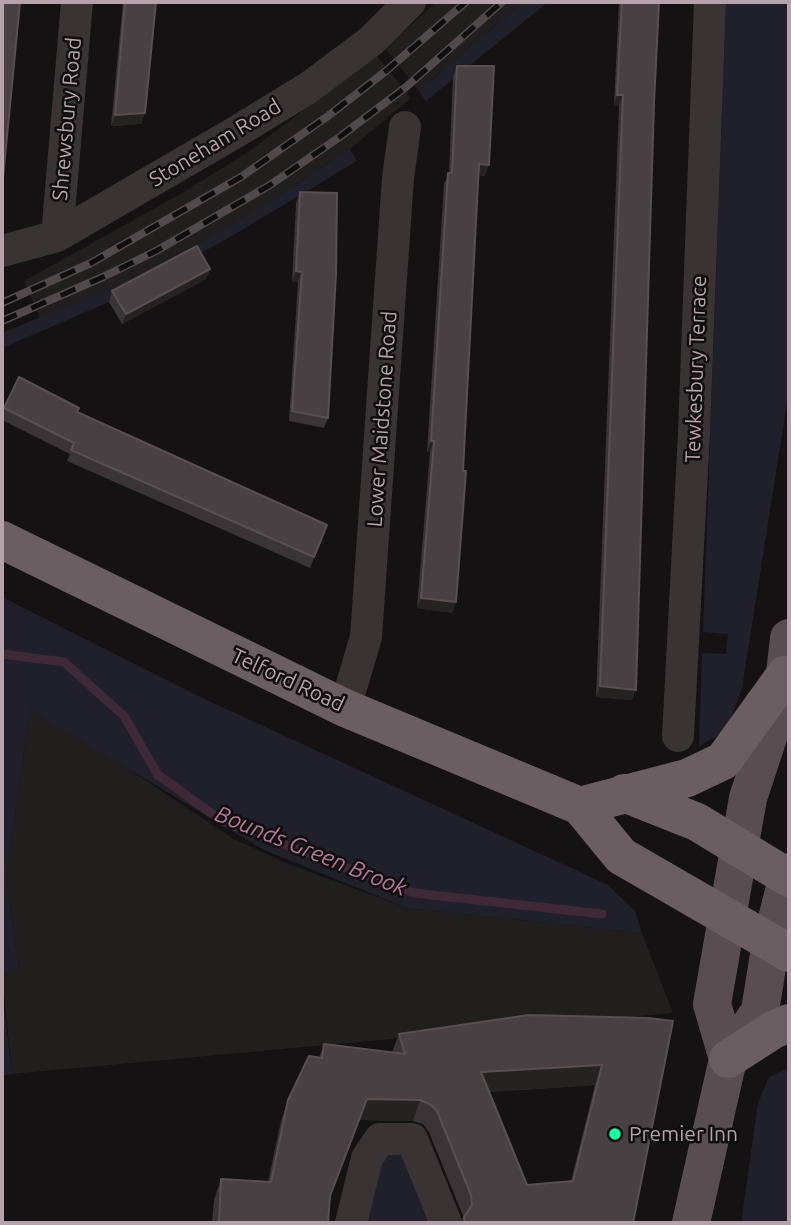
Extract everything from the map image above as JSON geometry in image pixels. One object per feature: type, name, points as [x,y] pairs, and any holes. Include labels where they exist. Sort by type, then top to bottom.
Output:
[{"type":"highway","name":"Telford Road","points":[[2,540],[345,708],[580,806],[621,856],[780,948]]},
{"type":"highway","points":[[580,806],[687,778],[723,761],[786,694]]},
{"type":"highway","points":[[624,793],[697,822],[788,884]]},
{"type":"highway","points":[[728,1059],[772,1030],[789,1023]]},
{"type":"main road","points":[[728,1059],[712,1004],[748,798],[786,694],[789,638]]},
{"type":"main road","points":[[691,1223],[728,1059],[760,1011],[780,948],[788,884]]},
{"type":"street","name":"Shrewsbury Road","points":[[57,236],[78,2]]},
{"type":"street","name":"Tewkesbury Terrace","points":[[678,736],[694,433],[710,2]]},
{"type":"street","name":"Stoneham Road","points":[[2,251],[57,236],[308,88],[371,41],[410,3]]},
{"type":"street","name":"Lower Maidstone Road","points":[[345,708],[366,637],[397,191],[405,127]]},
{"type":"street","points":[[351,1223],[367,1158],[380,1139],[412,1139],[446,1223]]},
{"type":"shaded area","points":[[437,2],[523,2],[419,91],[385,48]]},
{"type":"shaded area","points":[[523,2],[548,2],[426,101],[419,91]]},
{"type":"shaded area","points":[[726,2],[789,2],[789,390],[742,688],[727,730],[699,746],[702,653],[726,654],[728,634],[703,632]]},
{"type":"shaded area","points":[[376,55],[411,98],[350,149],[207,239],[104,291],[40,318],[24,281],[184,192],[248,152]]},
{"type":"shaded area","points":[[350,149],[357,161],[225,240],[109,302],[2,348],[2,333],[104,291],[207,239]]},
{"type":"shaded area","points":[[2,597],[196,695],[608,885],[635,911],[642,933],[407,908],[264,850],[30,710],[6,878],[19,970],[2,973]]},
{"type":"shaded area","points":[[30,710],[91,744],[232,838],[286,863],[407,908],[642,933],[673,1013],[12,1074],[2,973],[19,970],[6,878]]},
{"type":"shaded area","points":[[2,990],[12,1074],[2,1076]]},
{"type":"shaded area","points":[[789,1068],[789,1223],[741,1223],[758,1103],[769,1077]]},
{"type":"shaded area","points":[[397,1147],[411,1158],[443,1223],[358,1223],[374,1148]]},
{"type":"building","points":[[2,2],[20,2],[2,188]]},
{"type":"building","points":[[125,2],[156,2],[145,113],[115,115]]},
{"type":"building","points":[[622,2],[659,2],[636,690],[600,686],[623,95],[617,95]]},
{"type":"building","points":[[457,66],[494,66],[489,165],[479,164],[463,471],[466,471],[456,602],[421,598],[434,441],[431,441],[448,173],[452,173]]},
{"type":"building","points":[[300,192],[337,193],[336,274],[328,418],[292,411],[302,272],[296,271]]},
{"type":"building","points":[[197,246],[210,269],[126,314],[112,291]]},
{"type":"building","points":[[19,377],[79,408],[77,412],[327,525],[314,557],[71,450],[74,443],[4,408]]},
{"type":"building","points":[[529,1015],[673,1021],[633,1223],[465,1223],[464,1217],[472,1205],[471,1195],[437,1111],[420,1100],[367,1099],[330,1196],[328,1223],[219,1223],[221,1179],[271,1182],[288,1100],[309,1056],[322,1058],[324,1044],[405,1054],[399,1034]],"holes":[[[602,1065],[573,1181],[527,1185],[481,1072]]]},
{"type":"waterway","name":"Bounds Green Brook","points":[[2,654],[64,662],[124,716],[158,775],[222,821],[414,893],[602,914]]},
{"type":"railway","points":[[2,303],[91,263],[241,177],[386,71],[466,2]]},
{"type":"railway","points":[[2,321],[156,251],[270,185],[406,87],[502,2]]},
{"type":"place","name":"Premier Inn","points":[[615,1134]]}]
